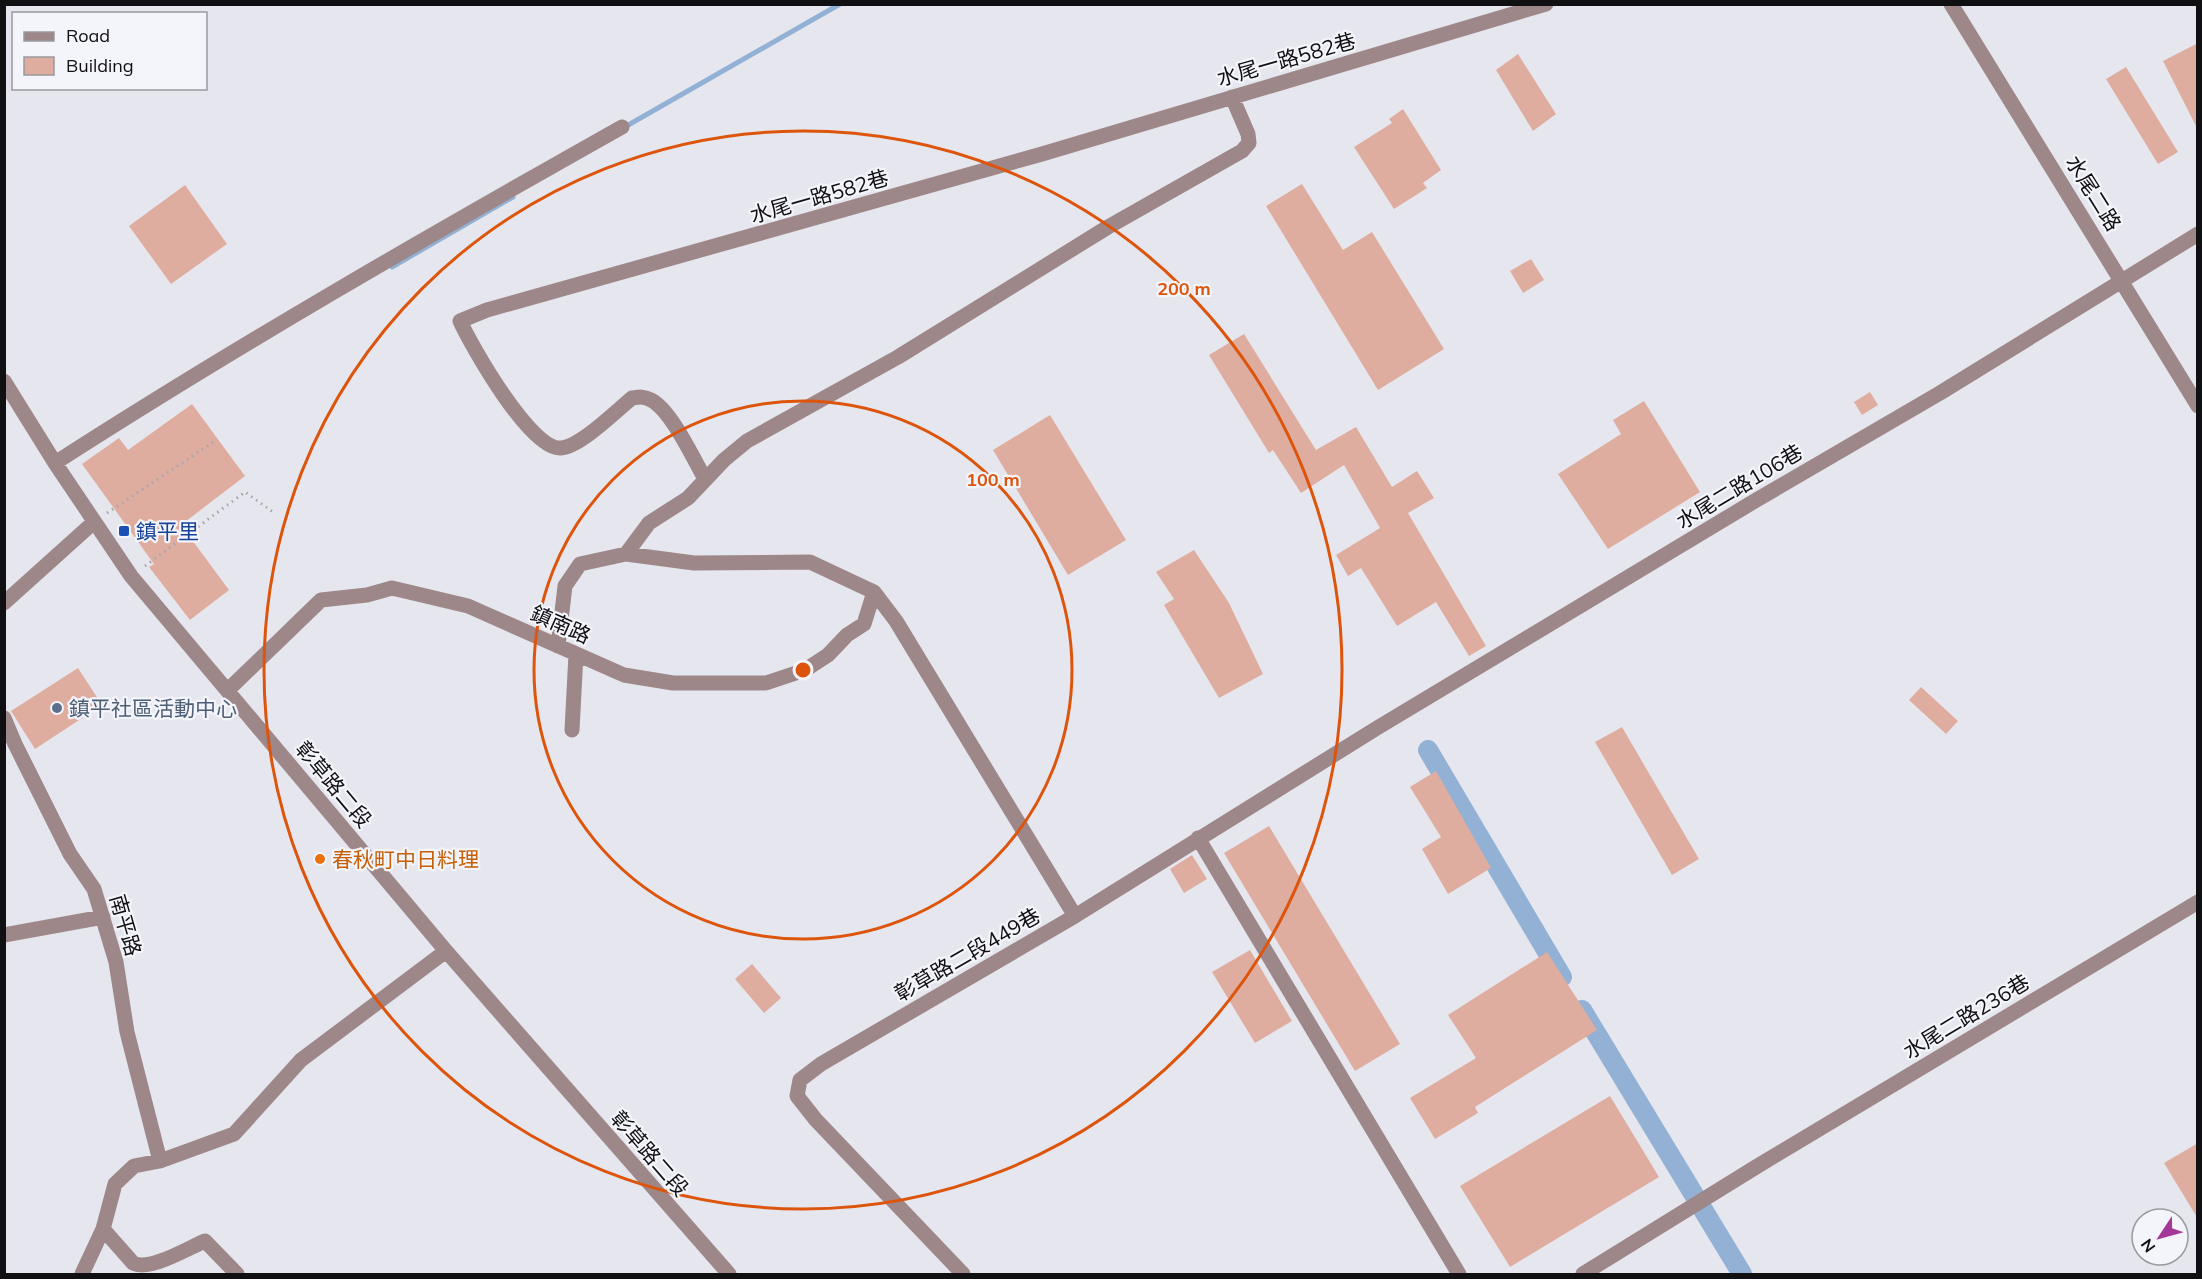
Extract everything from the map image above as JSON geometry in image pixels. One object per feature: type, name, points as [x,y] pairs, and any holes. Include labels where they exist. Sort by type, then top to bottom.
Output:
[{"type":"street","name":"水尾一路582巷","points":[[705,478],[664,412],[652,400],[642,396],[632,398],[573,445],[560,449],[542,441],[507,400],[474,353],[460,321],[487,310],[1031,158],[1546,4]]},
{"type":"street","name":"水尾二路","points":[[1952,4],[2198,406]]},
{"type":"street","points":[[626,554],[649,523],[688,498],[705,478],[747,441],[898,357],[1108,227],[1242,151],[1249,143],[1248,134],[1232,97]]},
{"type":"street","points":[[55,462],[161,394],[353,279],[622,127]]},
{"type":"street","name":"水尾二路106巷","points":[[1377,728],[1753,502],[1940,393],[2198,234]]},
{"type":"street","name":"彰草路二段","points":[[4,381],[131,576],[229,689],[446,951],[729,1275]]},
{"type":"street","points":[[4,603],[94,522]]},
{"type":"street","points":[[558,646],[565,586],[580,564],[626,554],[694,563],[810,561],[874,592],[896,621],[1075,916]]},
{"type":"street","name":"鎮南路","points":[[229,689],[321,600],[367,595],[392,588],[468,606],[624,675],[673,683],[766,683],[783,680],[828,656],[847,635],[864,624],[874,592]]},
{"type":"street","points":[[572,730],[576,654]]},
{"type":"street","name":"南平路","points":[[4,718],[70,854],[94,889],[116,962],[127,1032],[160,1161]]},
{"type":"street","name":"彰草路二段449巷","points":[[963,1275],[816,1120],[797,1096],[800,1080],[821,1064],[1075,916],[1377,728]]},
{"type":"street","points":[[1198,838],[1458,1275]]},
{"type":"street","name":"水尾二路236巷","points":[[1583,1275],[1756,1167],[2198,902]]},
{"type":"street","points":[[4,935],[103,917]]},
{"type":"street","points":[[82,1275],[103,1229],[115,1184],[134,1166],[160,1161],[234,1134],[301,1060],[446,951]]},
{"type":"street","points":[[103,1229],[133,1263],[140,1267],[205,1241],[237,1275]]},
{"type":"path","points":[[94,522],[215,441]]},
{"type":"path","points":[[131,576],[245,492],[273,512]]},
{"type":"building","points":[[2198,43],[2198,130],[2163,61]]},
{"type":"building","points":[[1518,54],[1556,114],[1533,131],[1496,70]]},
{"type":"building","points":[[2126,67],[2178,152],[2158,164],[2106,79]]},
{"type":"building","points":[[1403,109],[1441,170],[1423,183],[1427,188],[1394,209],[1354,147],[1392,123],[1389,119]]},
{"type":"building","points":[[1302,184],[1343,250],[1372,232],[1444,349],[1378,390],[1266,206]]},
{"type":"building","points":[[185,185],[227,244],[171,284],[129,226]]},
{"type":"building","points":[[1531,259],[1544,280],[1523,293],[1510,271]]},
{"type":"building","points":[[1244,334],[1316,450],[1356,427],[1392,487],[1417,471],[1434,498],[1408,513],[1486,646],[1469,656],[1436,602],[1397,626],[1361,568],[1348,576],[1336,555],[1380,528],[1344,465],[1301,493],[1273,450],[1269,453],[1209,355]]},
{"type":"building","points":[[1870,392],[1878,405],[1862,415],[1854,402]]},
{"type":"building","points":[[1644,401],[1700,492],[1608,549],[1558,474],[1621,434],[1613,420]]},
{"type":"building","points":[[192,404],[245,476],[181,525],[229,590],[190,620],[149,567],[154,564],[82,464],[119,438],[128,450]]},
{"type":"building","points":[[1050,415],[1126,540],[1068,575],[993,450]]},
{"type":"building","points":[[1194,550],[1229,603],[1263,674],[1219,698],[1164,605],[1174,599],[1156,572]]},
{"type":"building","name":"鎮平社區活動中心","points":[[78,668],[102,705],[35,749],[11,711]]},
{"type":"building","points":[[1921,687],[1958,721],[1946,734],[1909,700]]},
{"type":"building","points":[[1622,727],[1699,859],[1672,875],[1595,742]]},
{"type":"building","points":[[1436,771],[1491,868],[1448,894],[1422,849],[1441,837],[1410,787]]},
{"type":"building","points":[[1269,826],[1400,1044],[1355,1071],[1224,853]]},
{"type":"building","points":[[1192,855],[1207,879],[1184,893],[1170,869]]},
{"type":"building","points":[[1250,950],[1292,1021],[1255,1043],[1212,972]]},
{"type":"building","points":[[1547,952],[1597,1030],[1475,1107],[1478,1113],[1435,1139],[1410,1098],[1476,1058],[1448,1015]]},
{"type":"building","points":[[752,964],[781,998],[764,1013],[735,979]]},
{"type":"building","points":[[1610,1096],[1659,1177],[1510,1267],[1460,1186]]},
{"type":"building","points":[[2198,1143],[2198,1219],[2164,1163]]},
{"type":"waterway","points":[[623,128],[840,4]]},
{"type":"waterway","points":[[392,267],[513,197]]},
{"type":"waterway","points":[[1428,750],[1562,977]]},
{"type":"waterway","points":[[1582,1010],[1742,1274]]},
{"type":"place","name":"鎮平里","points":[[124,531]]},
{"type":"place","name":"鎮平社區活動中心","points":[[57,708]]},
{"type":"place","name":"春秋町中日料理","points":[[320,859]]}]
